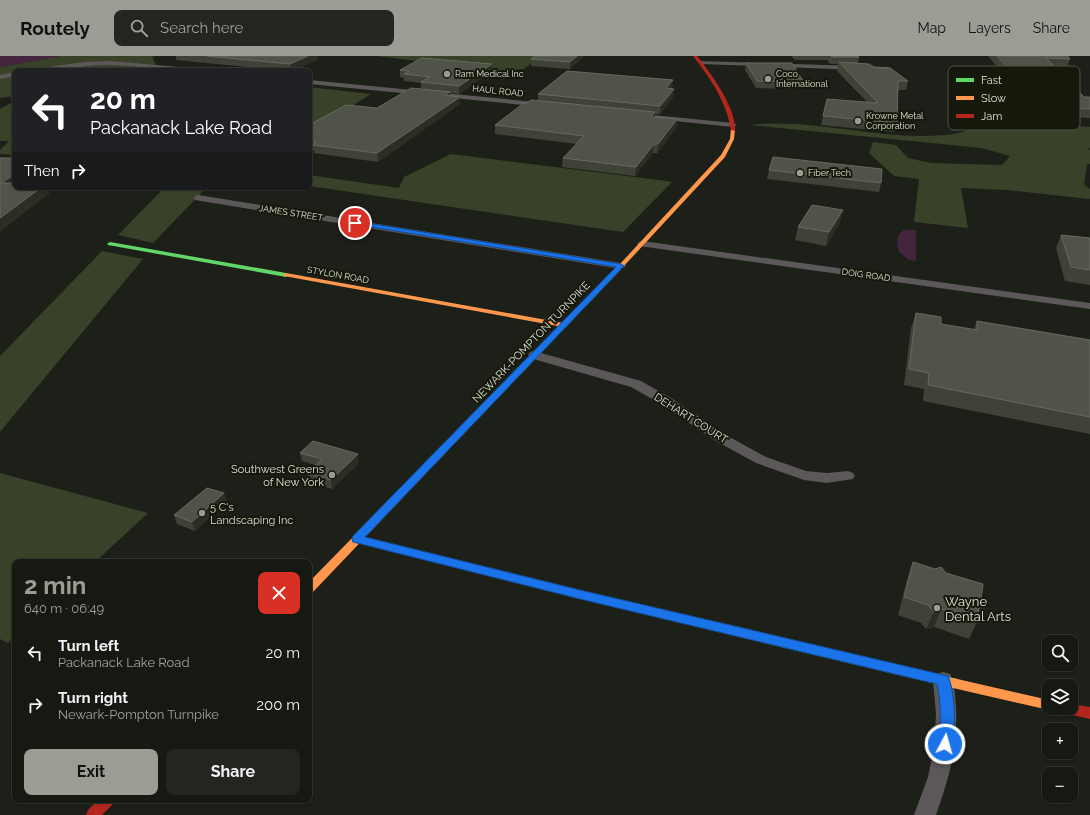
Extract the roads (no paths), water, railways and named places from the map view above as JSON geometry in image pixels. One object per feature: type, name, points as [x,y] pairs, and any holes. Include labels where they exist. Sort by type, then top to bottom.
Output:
[{"type":"main road","points":[[698,59],[713,81],[733,125]]},
{"type":"main road","name":"NEWARK-POMPTON TURNPIKE","points":[[312,586],[621,266],[723,156],[732,141],[733,125]]},
{"type":"main road","name":"STYLON ROAD","points":[[110,244],[563,325]]},
{"type":"main road","points":[[357,539],[580,595],[1042,703]]},
{"type":"main road","points":[[1078,711],[1090,713]]},
{"type":"main road","points":[[93,815],[104,803]]},
{"type":"street","points":[[698,59],[888,68]]},
{"type":"street","points":[[55,68],[84,64],[110,63],[168,68]]},
{"type":"street","points":[[0,77],[12,75]]},
{"type":"street","name":"HAUL ROAD","points":[[312,82],[555,106]]},
{"type":"street","points":[[630,114],[733,125]]},
{"type":"street","name":"JAMES STREET","points":[[198,198],[621,266]]},
{"type":"street","name":"DOIG ROAD","points":[[642,244],[1090,306]]},
{"type":"street","name":"DEHART COURT","points":[[534,355],[636,384],[666,401],[721,438],[761,460],[804,475],[827,478],[848,476]]},
{"type":"street","points":[[925,815],[940,772],[947,730],[946,700],[943,680]]},
{"type":"place","name":"Ram Medical Inc","points":[[447,74]]},
{"type":"place","name":"Coco International","points":[[768,79]]},
{"type":"place","name":"Krowne Metal Corporation","points":[[858,121]]},
{"type":"place","name":"Fiber Tech","points":[[800,173]]},
{"type":"place","name":"Southwest Greens of New York","points":[[332,475]]},
{"type":"place","name":"5 C's Landscaping Inc","points":[[202,513]]},
{"type":"place","name":"Wayne Dental Arts","points":[[937,608]]}]
